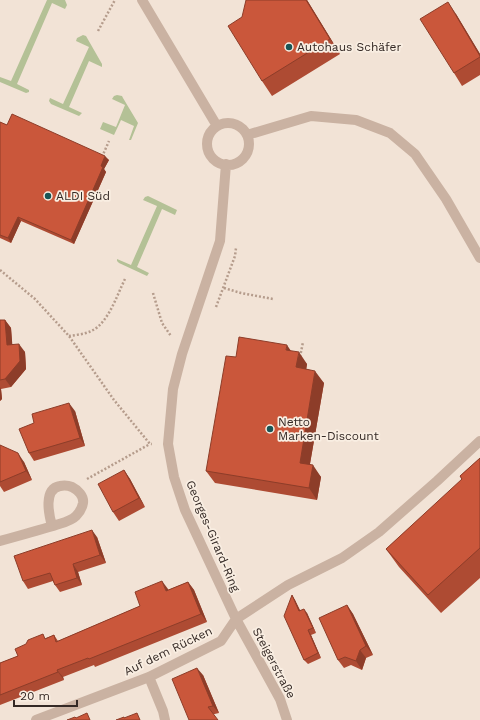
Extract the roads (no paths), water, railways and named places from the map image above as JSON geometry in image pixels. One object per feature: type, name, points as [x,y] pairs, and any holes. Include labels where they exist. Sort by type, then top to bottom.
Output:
[{"type":"street","points":[[142,0],[217,126]]},
{"type":"street","points":[[247,135],[311,116],[356,120],[390,133],[415,154],[446,199],[480,258]]},
{"type":"street","points":[[225,123],[232,123],[240,126],[246,131],[247,135],[250,146],[243,160],[236,164],[221,164],[209,153],[207,146],[208,138],[217,126],[225,123]]},
{"type":"street","name":"Georges-Girard-Ring","points":[[226,164],[220,241],[182,354],[173,389],[168,444],[174,477],[185,510],[236,619]]},
{"type":"street","points":[[236,619],[288,584],[342,558],[379,532],[437,482],[480,441]]},
{"type":"street","points":[[0,541],[66,522],[75,517],[81,510],[83,499],[78,490],[67,484],[57,486],[50,495],[48,515],[52,526]]},
{"type":"street","name":"Auf dem Rücken","points":[[36,720],[149,677],[222,641],[236,619]]},
{"type":"street","name":"Steigerstraße","points":[[236,619],[280,699],[287,720]]},
{"type":"street","points":[[149,677],[163,711],[165,720]]},
{"type":"place","name":"Autohaus Schäfer","points":[[289,47]]},
{"type":"place","name":"ALDI Süd","points":[[48,196]]},
{"type":"place","name":"Netto Marken-Discount","points":[[270,429]]}]
